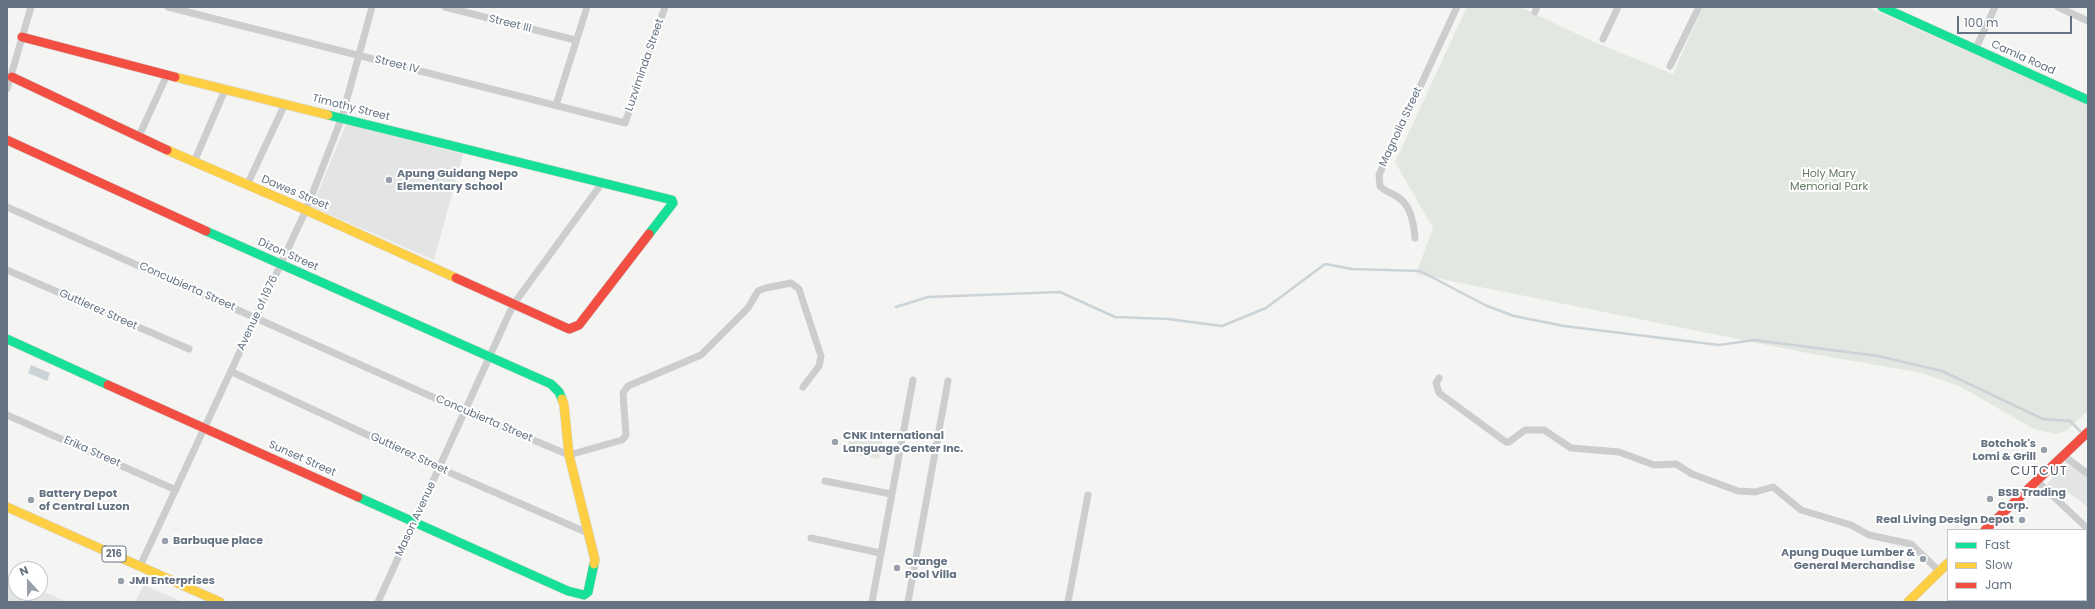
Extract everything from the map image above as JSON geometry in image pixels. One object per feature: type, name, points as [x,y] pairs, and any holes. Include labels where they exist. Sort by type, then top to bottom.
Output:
[{"type":"street","points":[[7,89],[31,7]]},
{"type":"street","name":"Street IV","points":[[168,7],[626,123]]},
{"type":"street","name":"Avenue of 1976","points":[[140,566],[204,428],[232,372],[255,318],[306,210],[342,118],[372,7]]},
{"type":"street","name":"Street III","points":[[445,7],[575,40]]},
{"type":"street","points":[[556,105],[575,40],[587,7]]},
{"type":"street","name":"Luzviminda Street","points":[[626,123],[665,7]]},
{"type":"street","name":"Magnolia Street","points":[[1415,238],[1414,225],[1408,208],[1398,197],[1380,186],[1379,175],[1457,7]]},
{"type":"street","points":[[1603,39],[1618,7]]},
{"type":"street","points":[[1670,66],[1698,7]]},
{"type":"street","name":"Camia Road","points":[[1882,7],[2088,100]]},
{"type":"street","points":[[1975,50],[1995,7]]},
{"type":"street","points":[[2058,7],[2088,21]]},
{"type":"street","name":"Timothy Street","points":[[22,37],[225,90],[672,200],[673,204],[579,325],[569,329]]},
{"type":"street","points":[[138,138],[167,75]]},
{"type":"street","name":"Dawes Street","points":[[12,76],[138,138],[306,210],[513,305],[569,329]]},
{"type":"street","points":[[194,162],[225,90]]},
{"type":"street","points":[[247,185],[285,104]]},
{"type":"street","name":"Dizon Street","points":[[7,140],[280,265],[551,384],[559,392],[564,405],[569,455]]},
{"type":"street","name":"Mason Avenue","points":[[378,602],[513,305],[602,183]]},
{"type":"street","name":"Concubierta Street","points":[[7,207],[464,411],[569,455]]},
{"type":"street","name":"Guttierez Street","points":[[7,270],[189,349]]},
{"type":"street","points":[[588,533],[569,455],[622,440],[626,435],[624,393],[628,386],[701,355],[748,308],[758,291],[791,283],[799,289],[821,356],[819,366],[803,387]]},
{"type":"street","name":"Sunset Street","points":[[7,339],[568,591],[584,595],[588,592],[595,560],[588,533]]},
{"type":"street","name":"Guttierez Street","points":[[232,372],[439,468],[588,533]]},
{"type":"street","points":[[1439,378],[1436,383],[1440,393],[1506,442],[1509,442],[1525,430],[1544,430],[1571,448],[1619,452],[1654,466],[1676,464],[1692,474],[1738,491],[1755,492],[1773,487],[1800,510],[1851,525],[1869,535],[1911,544],[1940,571]]},
{"type":"street","points":[[872,602],[913,380]]},
{"type":"street","points":[[908,602],[948,381]]},
{"type":"street","name":"Erika Street","points":[[7,415],[176,490]]},
{"type":"street","points":[[1986,529],[2088,432]]},
{"type":"street","points":[[2063,455],[2088,474]]},
{"type":"street","points":[[825,481],[891,494]]},
{"type":"street","points":[[2037,481],[2088,529]]},
{"type":"street","points":[[1068,602],[1088,495]]},
{"type":"street","name":"216","points":[[7,507],[220,602]]},
{"type":"street","points":[[811,538],[880,553]]},
{"type":"street","points":[[1908,602],[1947,564]]},
{"type":"shaded area","name":"Apung Guidang Nepo Elementary School","points":[[346,124],[463,154],[434,260],[312,207]]},
{"type":"shaded area","points":[[31,365],[50,373],[47,381],[28,373]]},
{"type":"shaded area","points":[[2067,460],[2088,477],[2088,507],[2064,489],[2058,495],[2047,484]]},
{"type":"shaded area","points":[[7,575],[8,601],[48,601],[48,594],[67,602],[7,602]]},
{"type":"shaded area","points":[[144,585],[183,602],[135,602]]},
{"type":"green space","name":"Holy Mary Memorial Park","points":[[1467,7],[1520,7],[1594,42],[1673,74],[1703,7],[1867,7],[2088,104],[2088,411],[2067,430],[2056,434],[2034,429],[1961,387],[1922,373],[1802,352],[1416,274],[1433,228],[1395,162]]},
{"type":"green space","points":[[851,430],[883,436],[879,459],[846,453]]},
{"type":"waterway","points":[[896,307],[928,297],[1060,292],[1115,317],[1168,319],[1222,326],[1266,308],[1325,264],[1352,269],[1420,271],[1487,306],[1514,316],[1564,326],[1719,345],[1754,340],[1878,356],[1942,371],[2043,419],[2070,421],[2083,434]]},
{"type":"traffic: fast","points":[[1882,7],[2088,100]]},
{"type":"traffic: fast","points":[[328,115],[672,200],[673,203],[649,234]]},
{"type":"traffic: fast","points":[[206,231],[551,384],[559,392],[562,399]]},
{"type":"traffic: fast","points":[[7,339],[108,385]]},
{"type":"traffic: fast","points":[[358,497],[568,591],[584,595],[588,592],[594,564]]},
{"type":"traffic: slow","points":[[175,77],[328,115]]},
{"type":"traffic: slow","points":[[167,150],[306,210],[456,278]]},
{"type":"traffic: slow","points":[[562,399],[564,405],[569,455],[595,560],[594,564]]},
{"type":"traffic: slow","points":[[7,507],[220,602]]},
{"type":"traffic: slow","points":[[1908,602],[1947,564]]},
{"type":"traffic: jam","points":[[22,37],[175,77]]},
{"type":"traffic: jam","points":[[12,77],[167,150]]},
{"type":"traffic: jam","points":[[7,140],[206,231]]},
{"type":"traffic: jam","points":[[456,278],[569,329],[579,325],[649,234]]},
{"type":"traffic: jam","points":[[108,385],[358,497]]},
{"type":"traffic: jam","points":[[1986,529],[2088,432]]},
{"type":"place","name":"Apung Guidang Nepo Elementary School","points":[[389,180]]},
{"type":"place","name":"CNK International Language Center Inc.","points":[[835,442]]},
{"type":"place","name":"Botchok's Lomi & Grill","points":[[2044,450]]},
{"type":"place","name":"BSB Trading Corp.","points":[[1990,499]]},
{"type":"place","name":"Battery Depot of Central Luzon","points":[[31,500]]},
{"type":"place","name":"Real Living Design Depot","points":[[2022,520]]},
{"type":"place","name":"Barbuque place","points":[[165,541]]},
{"type":"place","name":"Apung Duque Lumber & General Merchandise","points":[[1923,559]]},
{"type":"place","name":"Orange Pool Villa","points":[[897,568]]},
{"type":"place","name":"JMI Enterprises","points":[[121,581]]},
{"type":"district","name":"CUTCUT","points":[[2039,472]]}]
